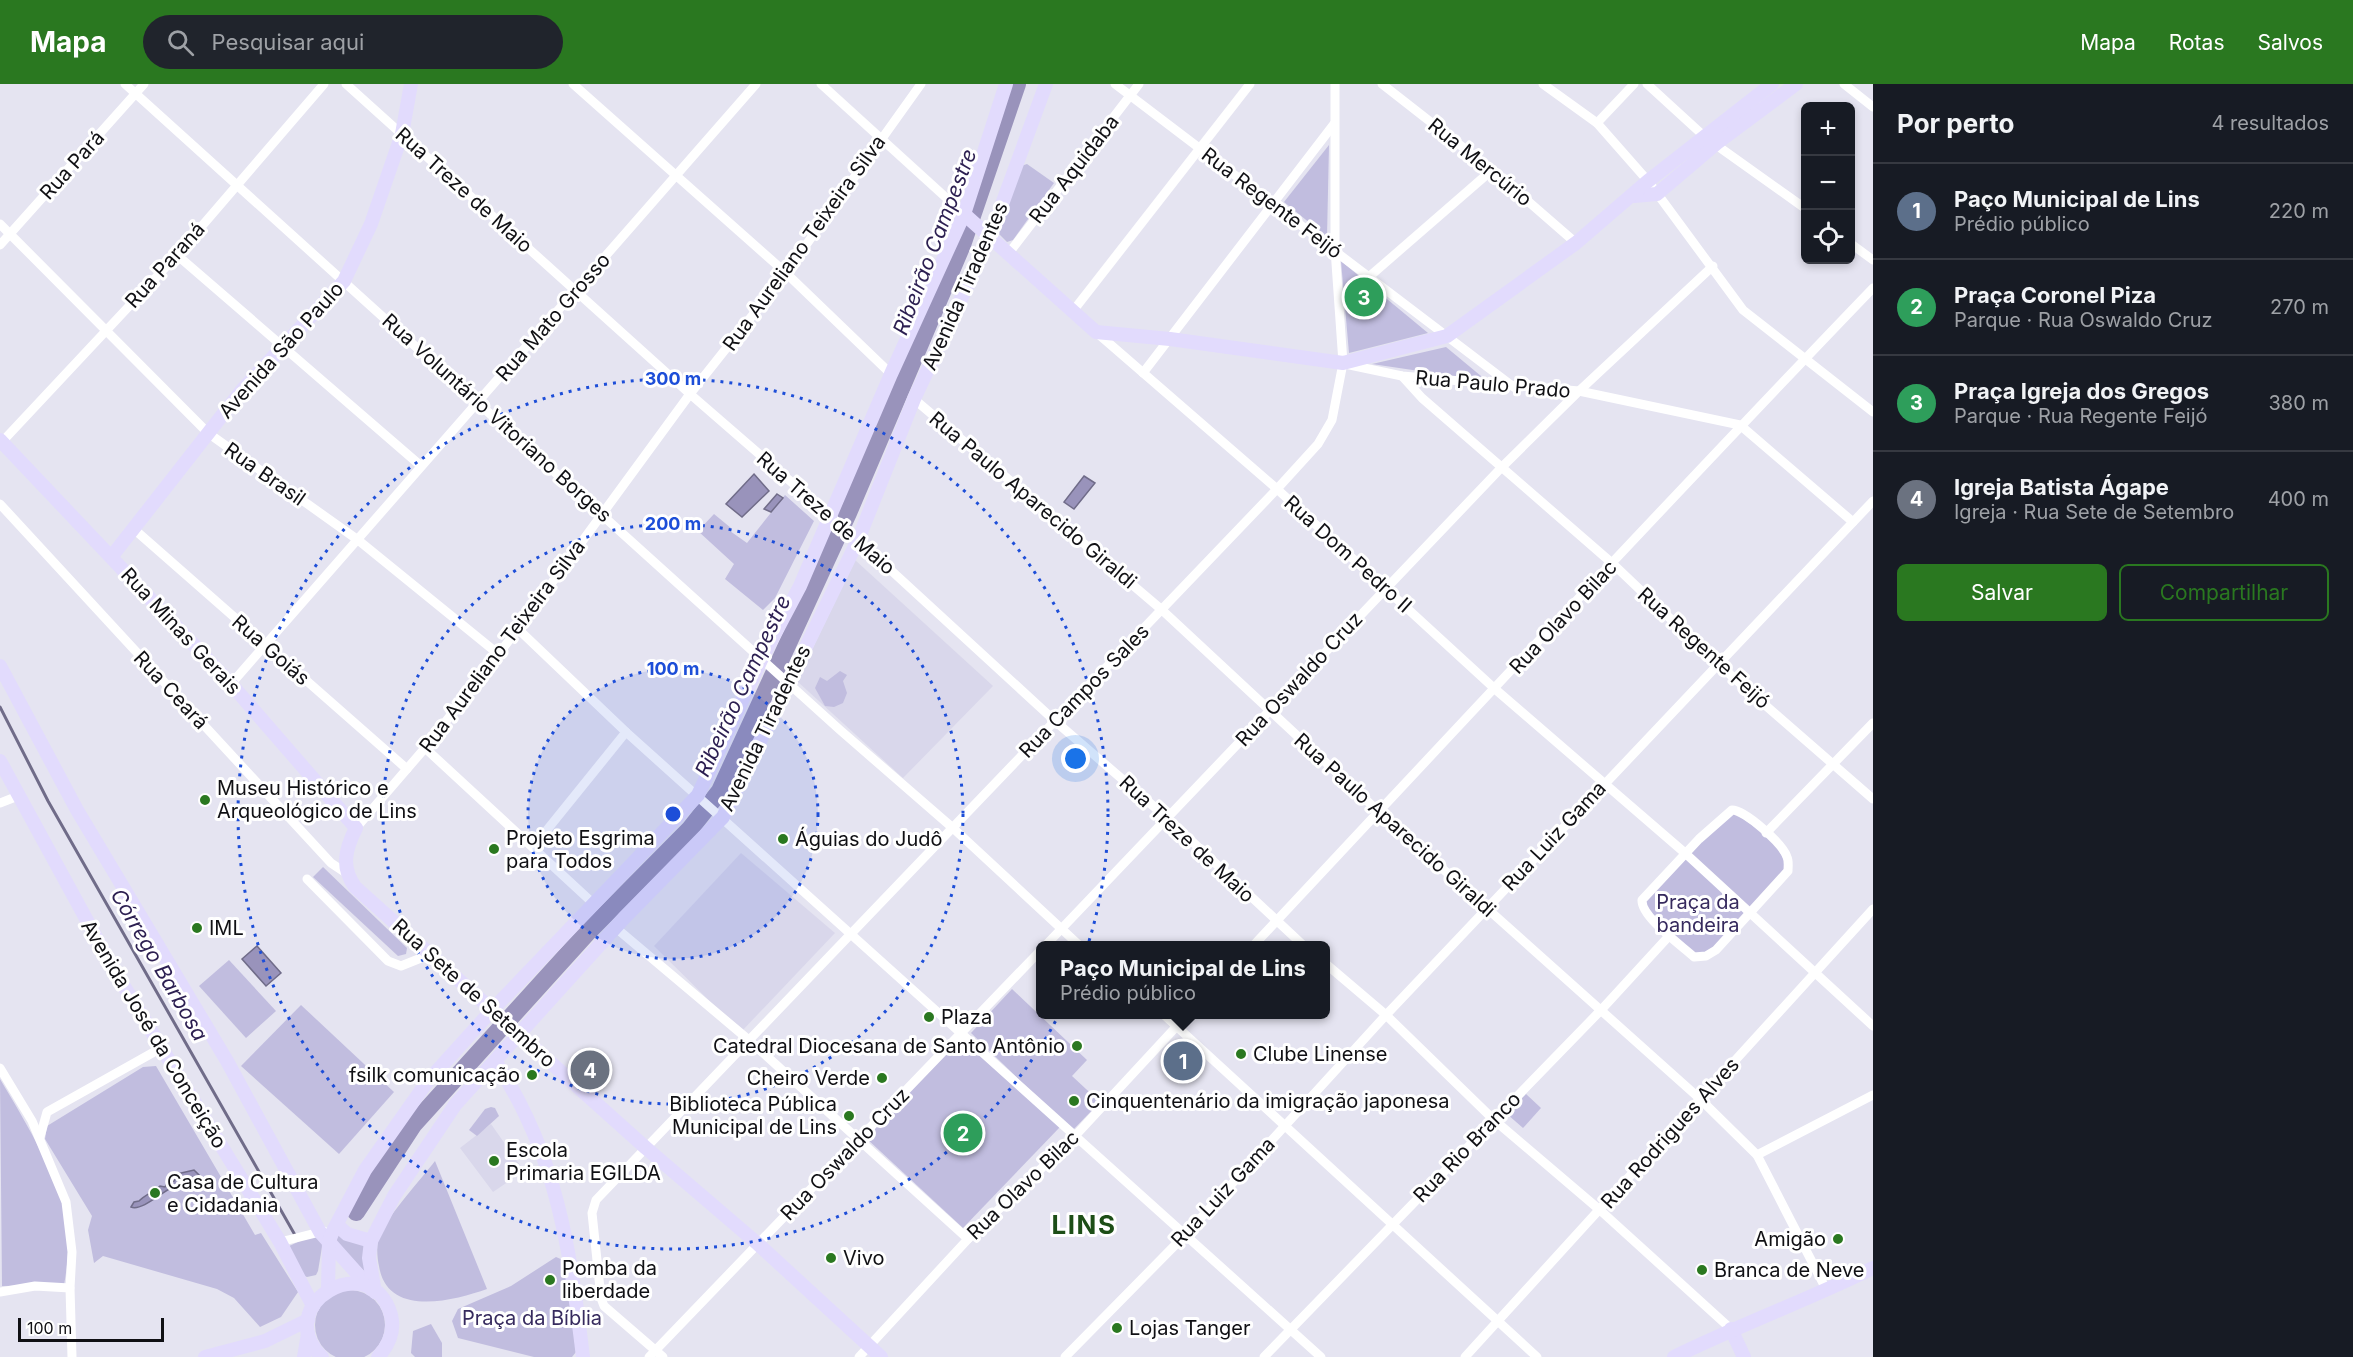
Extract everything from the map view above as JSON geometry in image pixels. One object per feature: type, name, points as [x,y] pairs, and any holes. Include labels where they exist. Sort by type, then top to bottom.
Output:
[{"type":"street","name":"Rua Voluntário Vitoriano Borges","points":[[125,84],[236,186],[480,402],[784,679],[954,829],[1075,941]]},
{"type":"street","name":"Rua Pará","points":[[0,245],[144,84]]},
{"type":"street","name":"Rua Paraná","points":[[1,442],[177,255],[324,84]]},
{"type":"street","name":"Rua Treze de Maio","points":[[346,84],[690,394],[855,537],[1055,721],[1166,817],[1299,941]]},
{"type":"street","name":"Avenida São Paulo","points":[[112,556],[135,530],[242,390],[344,281],[371,224],[402,134],[411,84]]},
{"type":"street","points":[[573,84],[786,273],[891,374]]},
{"type":"street","name":"Rua Mato Grosso","points":[[231,684],[756,84]]},
{"type":"street","name":"Rua Dom Pedro II","points":[[821,84],[1096,332],[1277,489],[1494,689],[1603,785],[1685,853],[1873,1026]]},
{"type":"street","name":"Rua Aureliano Teixeira Silva","points":[[356,828],[425,748],[518,629],[690,394],[786,273],[921,84]]},
{"type":"street","name":"Avenida Tiradentes","points":[[328,1290],[330,1232],[365,1170],[406,1110],[595,905],[701,797],[833,518],[891,374],[966,216],[1006,84]]},
{"type":"street","name":"Avenida Tiradentes","points":[[373,1291],[369,1258],[371,1241],[394,1196],[455,1105],[495,1061],[517,1031],[720,815],[784,679],[855,537],[987,234],[1046,84]]},
{"type":"street","name":"Rua Regente Feijó","points":[[1116,84],[1515,388]]},
{"type":"street","name":"Rua Aquidaba","points":[[1009,254],[1139,84]]},
{"type":"street","points":[[1073,311],[1250,84]]},
{"type":"street","name":"Rua Campos Sales","points":[[652,1354],[611,1315],[601,1298],[592,1213],[596,1200],[954,829],[1277,489],[1318,444],[1332,420],[1343,363],[1335,249],[1335,84]]},
{"type":"street","name":"Rua Mercúrio","points":[[1382,84],[1492,170],[1576,243]]},
{"type":"street","points":[[1543,84],[1597,123],[1648,181],[1713,266],[1743,310],[1873,412]]},
{"type":"street","points":[[1597,123],[1634,84]]},
{"type":"street","points":[[1647,84],[1711,140],[1801,205]]},
{"type":"street","points":[[1634,196],[1657,194],[1772,84]]},
{"type":"street","points":[[1343,363],[1447,336],[1576,243],[1634,196],[1648,181],[1796,84]]},
{"type":"street","points":[[1844,84],[1873,106]]},
{"type":"street","points":[[1143,373],[1334,124]]},
{"type":"street","points":[[1370,276],[1492,170]]},
{"type":"street","name":"Rua Brasil","points":[[0,224],[208,433],[358,540],[497,653]]},
{"type":"street","points":[[1855,246],[1873,260]]},
{"type":"street","points":[[177,255],[421,466]]},
{"type":"street","name":"Rua Oswaldo Cruz","points":[[1049,941],[1501,468],[1578,391],[1713,266]]},
{"type":"street","name":"Rua Olavo Bilac","points":[[1257,941],[1613,564],[1740,425],[1873,288]]},
{"type":"street","name":"Rua Paulo Prado","points":[[1096,332],[1170,339],[1343,363],[1402,376],[1515,388],[1578,391],[1740,425],[1853,522]]},
{"type":"street","name":"Rua Regente Feijó","points":[[1402,376],[1422,398],[1613,564],[1718,664],[1873,799]]},
{"type":"street","name":"Rua Paulo Aparecido Giraldi","points":[[914,399],[1162,610],[1486,909],[1602,1009],[1700,1098],[1757,1155],[1827,1291]]},
{"type":"street","name":"Rua Minas Gerais","points":[[1,442],[112,556],[231,684],[356,828]]},
{"type":"street","name":"Rua Luiz Gama","points":[[1065,1357],[1187,1233],[1386,1015],[1873,501]]},
{"type":"street","name":"Rua Ceará","points":[[0,504],[331,863],[346,873]]},
{"type":"street","name":"Rua Goiás","points":[[135,530],[407,769]]},
{"type":"street","points":[[518,629],[626,732],[962,1031],[1075,1136],[1187,1233],[1322,1357]]},
{"type":"street","points":[[0,666],[77,810],[330,1232],[373,1291],[383,1299],[392,1320],[390,1341],[380,1357]]},
{"type":"street","points":[[1766,833],[1873,723]]},
{"type":"street","points":[[534,846],[626,732]]},
{"type":"street","points":[[425,748],[534,846],[595,905]]},
{"type":"street","name":"Avenida José da Conceição","points":[[0,760],[114,970],[280,1242],[313,1306]]},
{"type":"street","points":[[0,803],[18,796]]},
{"type":"street","points":[[1732,810],[1738,810],[1746,815],[1766,833],[1788,858],[1788,872],[1716,950],[1701,957],[1694,957],[1669,936],[1641,906],[1642,900],[1685,853],[1732,810]]},
{"type":"street","points":[[346,873],[349,843],[356,828]]},
{"type":"street","name":"Rua Sete de Setembro","points":[[346,873],[355,887],[496,1011],[646,1148],[758,1244],[881,1357]]},
{"type":"street","points":[[307,879],[388,961],[401,966],[431,954]]},
{"type":"street","name":"Rua Rodrigues Alves","points":[[1465,1357],[1601,1211],[1700,1098],[1873,909]]},
{"type":"street","points":[[616,928],[750,1041],[968,1239]]},
{"type":"street","name":"Rua Rio Branco","points":[[1264,1357],[1602,1009],[1669,936]]},
{"type":"street","name":"Rua Oswaldo Cruz","points":[[652,1354],[1036,956]]},
{"type":"street","points":[[1330,967],[1386,1015],[1493,1119],[1601,1211],[1731,1329],[1744,1357]]},
{"type":"street","points":[[1169,1019],[1286,1125],[1390,1225],[1537,1357]]},
{"type":"street","name":"Rua Olavo Bilac","points":[[859,1357],[968,1239],[1075,1136],[1183,1019]]},
{"type":"street","points":[[40,1137],[47,1112],[154,1053]]},
{"type":"street","points":[[495,1061],[533,1127],[557,1195],[570,1256],[583,1357]]},
{"type":"street","points":[[0,1068],[40,1137],[66,1202],[72,1252],[70,1288],[72,1357]]},
{"type":"street","points":[[1757,1155],[1873,1095]]},
{"type":"street","points":[[280,1242],[330,1232],[371,1241]]},
{"type":"street","points":[[1674,1357],[1731,1329],[1827,1291],[1873,1268]]},
{"type":"street","points":[[304,1357],[313,1306],[328,1290],[350,1284],[373,1291]]},
{"type":"street","points":[[0,1292],[35,1286],[70,1288]]},
{"type":"street","points":[[205,1357],[308,1326]]},
{"type":"street","points":[[308,1326],[311,1342],[322,1357]]},
{"type":"street","points":[[652,1354],[663,1357]]},
{"type":"shaded area","points":[[754,474],[769,491],[742,517],[726,504]]},
{"type":"shaded area","points":[[1084,476],[1095,483],[1074,509],[1064,502]]},
{"type":"shaded area","points":[[777,494],[783,498],[771,512],[764,509]]},
{"type":"shaded area","points":[[855,560],[993,686],[903,778],[797,681]]},
{"type":"shaded area","points":[[741,853],[835,933],[741,1032],[654,946]]},
{"type":"shaded area","points":[[257,946],[281,973],[266,986],[242,959]]},
{"type":"shaded area","name":"Escola Primaria EGILDA","points":[[491,1124],[524,1171],[493,1192],[460,1148]]},
{"type":"shaded area","points":[[194,1170],[199,1175],[179,1183],[144,1205],[131,1207],[134,1202],[160,1186],[165,1187],[168,1182],[174,1181],[177,1174]]},
{"type":"green space","points":[[1329,145],[1327,237],[1284,202]]},
{"type":"green space","points":[[1027,164],[1054,183],[1013,240],[1007,242],[999,234],[1021,166]]},
{"type":"green space","points":[[1341,261],[1428,333],[1349,353]]},
{"type":"green space","points":[[1446,347],[1487,381],[1372,364]]},
{"type":"green space","points":[[785,495],[814,521],[775,598],[763,610],[725,579],[734,564],[698,531],[714,514],[731,528],[730,531],[747,543]]},
{"type":"green space","points":[[840,671],[847,675],[843,681],[847,693],[843,703],[834,707],[825,706],[815,688],[820,677],[827,681]]},
{"type":"green space","name":"Praça da bandeira","points":[[1732,811],[1773,840],[1787,865],[1750,911],[1687,853]]},
{"type":"green space","name":"Praça da bandeira","points":[[1685,855],[1749,913],[1716,949],[1695,956],[1649,915],[1642,900]]},
{"type":"green space","points":[[323,867],[407,948],[406,954],[398,956],[313,877]]},
{"type":"green space","points":[[229,960],[276,1011],[246,1038],[199,986]]},
{"type":"green space","points":[[1012,989],[1036,1012],[1036,1019],[1044,1019],[1087,1060],[1072,1076],[1100,1102],[1072,1131],[971,1033]]},
{"type":"green space","points":[[301,1005],[394,1092],[339,1154],[241,1066]]},
{"type":"green space","points":[[963,1036],[1060,1127],[963,1228],[866,1138]]},
{"type":"green space","name":"Casa de Cultura e Cidadania","points":[[156,1066],[255,1235],[261,1233],[298,1292],[281,1317],[260,1327],[234,1298],[217,1289],[103,1256],[94,1263],[88,1230],[92,1216],[45,1139],[47,1126],[143,1067]]},
{"type":"green space","points":[[0,1079],[42,1154],[60,1195],[68,1234],[68,1260],[64,1285],[2,1286]]},
{"type":"green space","points":[[1526,1094],[1541,1108],[1523,1128],[1507,1114]]},
{"type":"green space","points":[[495,1108],[499,1116],[477,1136],[469,1130],[485,1109]]},
{"type":"green space","points":[[435,1161],[487,1289],[457,1298],[423,1302],[394,1293],[385,1282],[379,1266],[377,1246],[380,1234],[390,1218]]},
{"type":"green space","points":[[317,1233],[323,1241],[318,1271],[316,1275],[307,1277],[302,1275],[285,1248]]},
{"type":"green space","points":[[338,1235],[366,1244],[365,1272],[337,1243],[335,1239]]},
{"type":"green space","name":"Praça da Bíblia","points":[[556,1257],[563,1260],[566,1267],[576,1352],[572,1357],[534,1357],[458,1338],[452,1321],[458,1309],[511,1286]]},
{"type":"green space","points":[[343,1291],[357,1291],[369,1296],[379,1306],[384,1318],[384,1332],[379,1344],[369,1354],[360,1358],[340,1358],[331,1354],[321,1344],[316,1332],[316,1318],[321,1306],[331,1296]]},
{"type":"green space","points":[[431,1324],[442,1343],[442,1357],[415,1357],[411,1353],[413,1331]]},
{"type":"waterway","name":"Ribeirão Campestre","points":[[356,1212],[413,1125],[587,933],[690,829],[720,791],[848,513],[962,245],[1017,84]]},
{"type":"waterway","name":"Córrego Barbosa","points":[[0,707],[48,801],[295,1235]]},
{"type":"place","name":"Praça Igreja dos Gregos","points":[[1364,297]]},
{"type":"place","name":"Museu Histórico e Arqueológico de Lins","points":[[205,800]]},
{"type":"place","name":"Águias do Judô","points":[[783,839]]},
{"type":"place","name":"Projeto Esgrima para Todos","points":[[494,849]]},
{"type":"place","name":"IML","points":[[197,928]]},
{"type":"place","name":"Plaza","points":[[929,1017]]},
{"type":"place","name":"Catedral Diocesana de Santo Antônio","points":[[1077,1046]]},
{"type":"place","name":"Clube Linense","points":[[1241,1054]]},
{"type":"place","name":"Paço Municipal de Lins","points":[[1183,1061]]},
{"type":"place","name":"Igreja Batista Ágape","points":[[590,1070]]},
{"type":"place","name":"fsilk comunicação","points":[[532,1075]]},
{"type":"place","name":"Cheiro Verde","points":[[882,1078]]},
{"type":"place","name":"Cinquentenário da imigração japonesa","points":[[1074,1101]]},
{"type":"place","name":"Biblioteca Pública Municipal de Lins","points":[[849,1116]]},
{"type":"place","name":"Praça Coronel Piza","points":[[963,1133]]},
{"type":"place","name":"Escola Primaria EGILDA","points":[[494,1161]]},
{"type":"place","name":"Casa de Cultura e Cidadania","points":[[155,1193]]},
{"type":"place","name":"Amigão","points":[[1838,1239]]},
{"type":"place","name":"Vivo","points":[[831,1258]]},
{"type":"place","name":"Branca de Neve","points":[[1702,1270]]},
{"type":"place","name":"Pomba da liberdade","points":[[550,1280]]},
{"type":"place","name":"Lojas Tanger","points":[[1117,1328]]},
{"type":"district","name":"LINS","points":[[1084,1225]]}]
